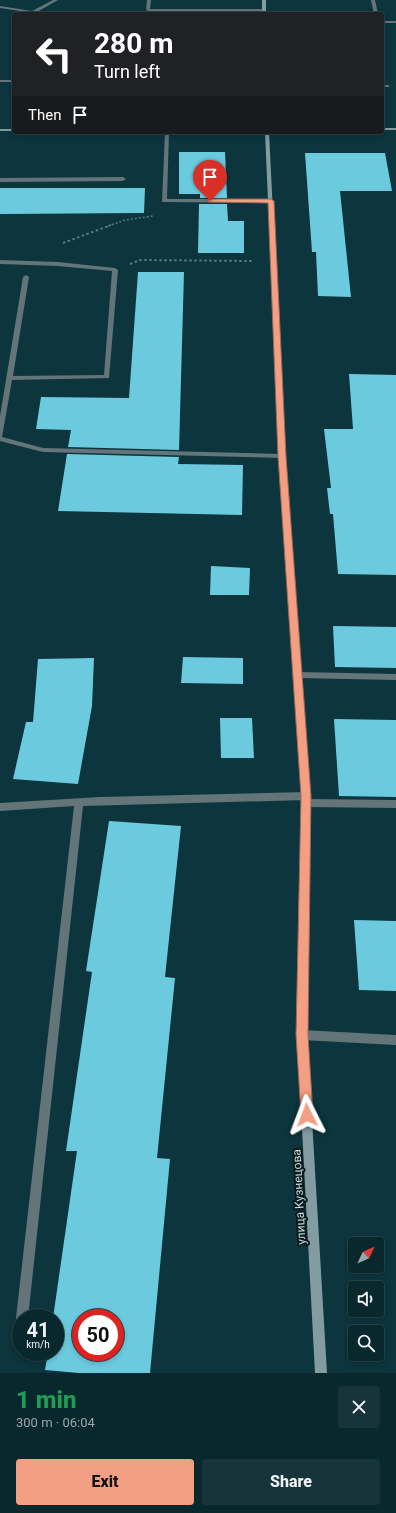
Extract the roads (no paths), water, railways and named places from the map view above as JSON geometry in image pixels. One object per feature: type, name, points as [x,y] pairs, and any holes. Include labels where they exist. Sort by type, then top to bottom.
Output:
[{"type":"main road","points":[[264,0],[264,12]]},
{"type":"main road","points":[[384,129],[396,129]]},
{"type":"main road","points":[[0,130],[12,130]]},
{"type":"main road","name":"улица Кузнецова","points":[[267,134],[282,456],[306,800],[302,1035],[322,1373]]},
{"type":"street","points":[[0,7],[33,12],[56,0]]},
{"type":"street","points":[[149,0],[148,10],[264,12]]},
{"type":"street","points":[[373,0],[376,12]]},
{"type":"street","points":[[384,22],[396,22]]},
{"type":"street","points":[[0,81],[12,81]]},
{"type":"street","points":[[167,134],[164,201],[271,201]]},
{"type":"street","points":[[0,180],[123,179]]},
{"type":"street","points":[[0,262],[41,263],[115,270],[107,378],[10,378]]},
{"type":"street","points":[[26,277],[0,438],[43,450],[282,456]]},
{"type":"street","points":[[298,675],[396,677]]},
{"type":"street","points":[[0,807],[79,802],[306,800],[396,804]]},
{"type":"street","points":[[23,1309],[79,802]]},
{"type":"street","points":[[302,1035],[396,1040]]}]
